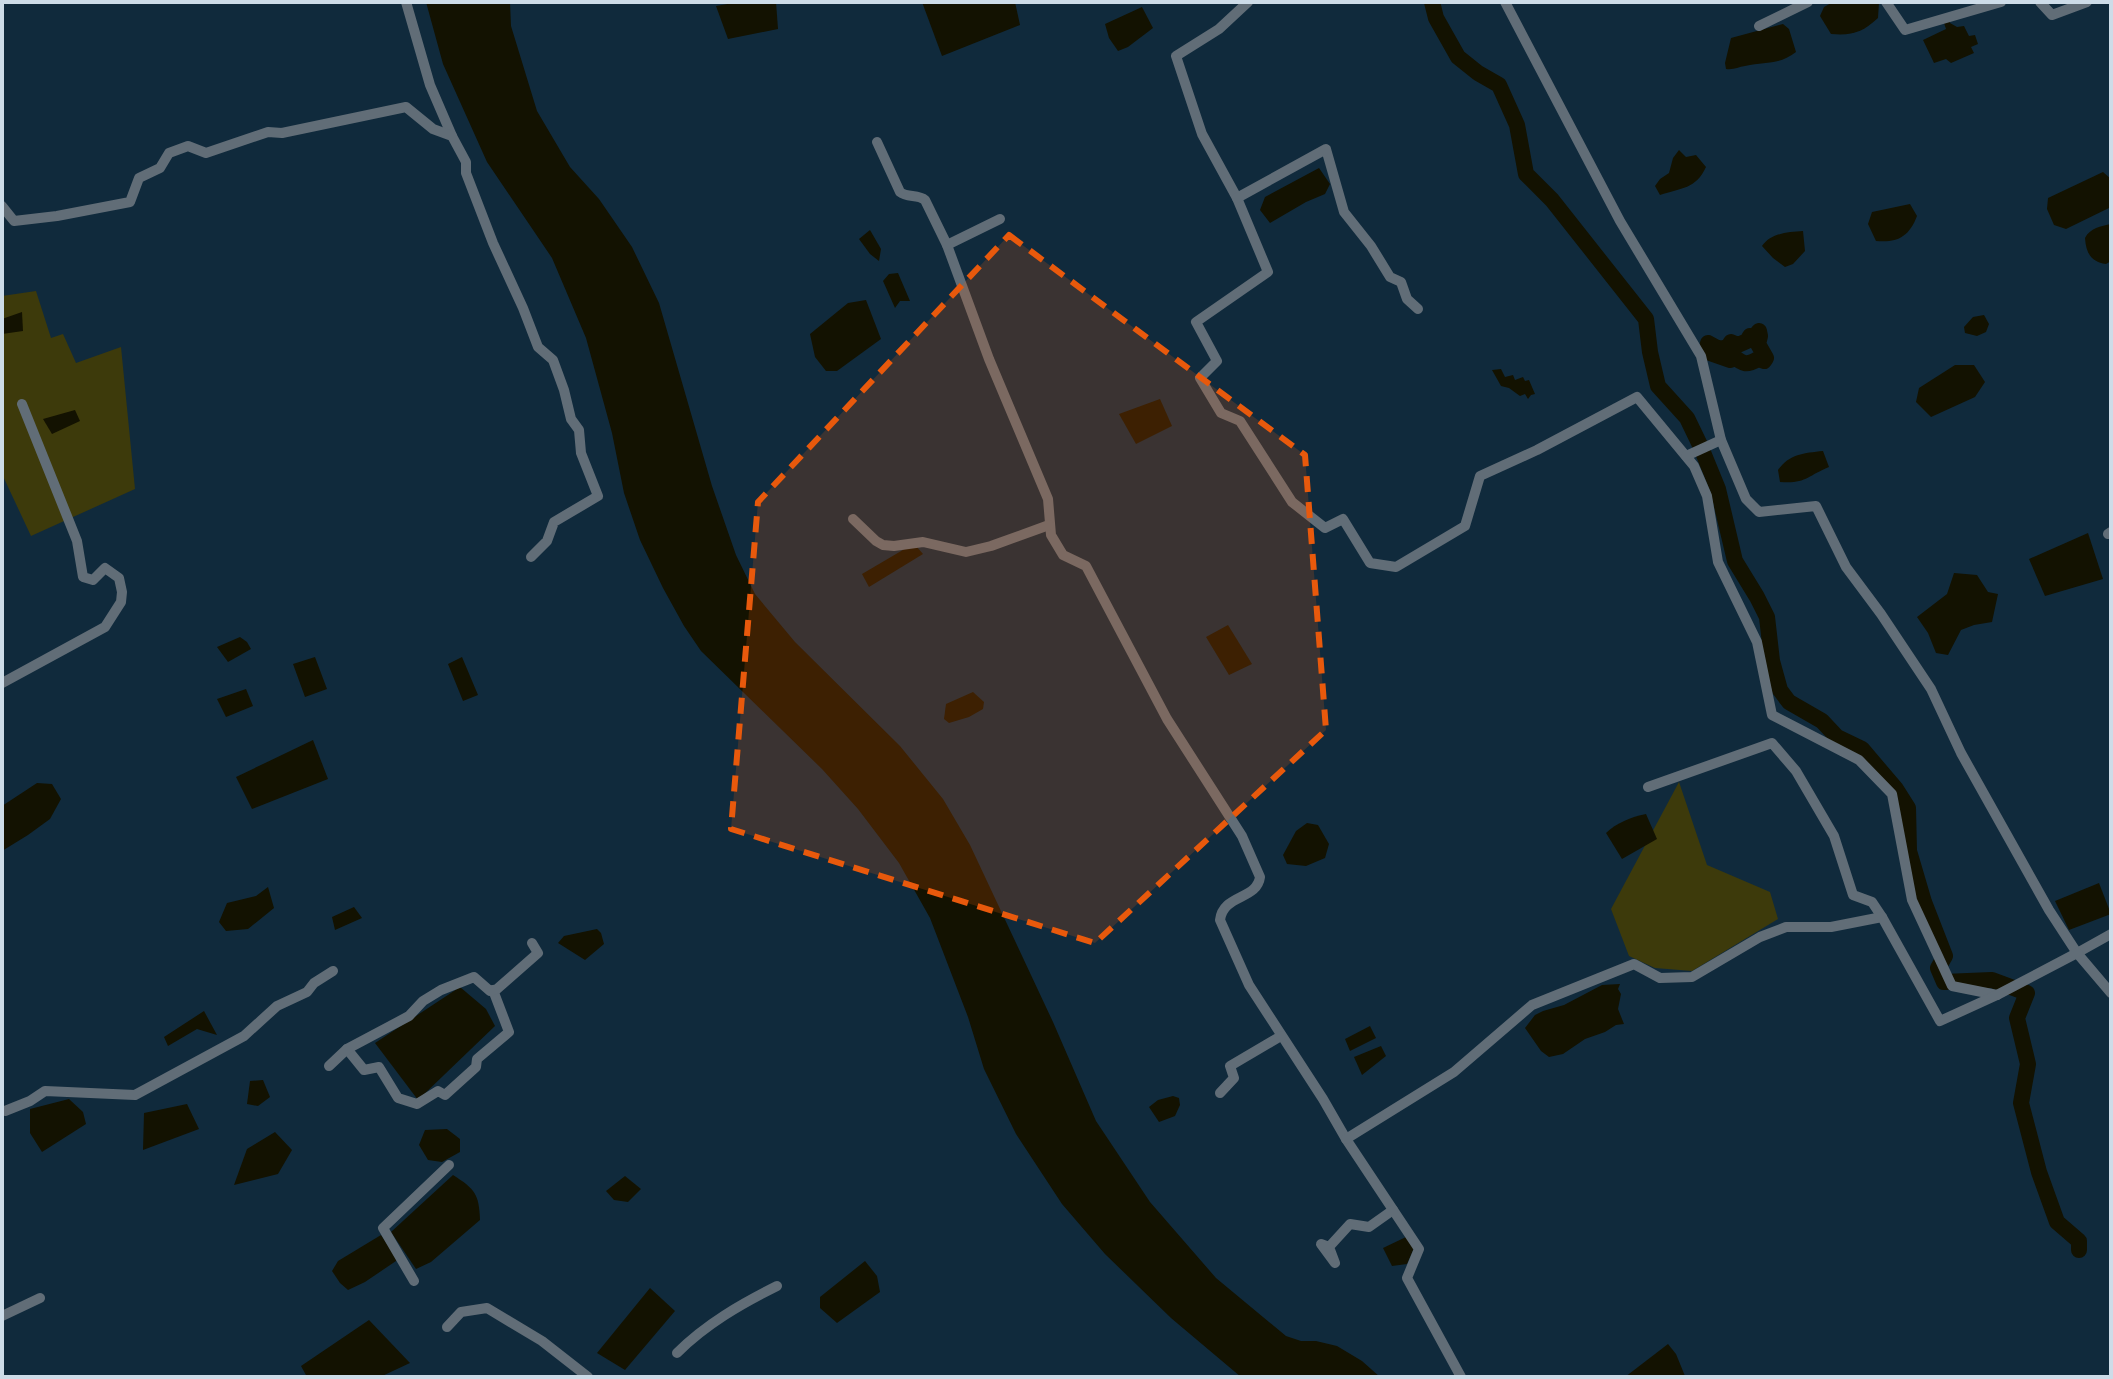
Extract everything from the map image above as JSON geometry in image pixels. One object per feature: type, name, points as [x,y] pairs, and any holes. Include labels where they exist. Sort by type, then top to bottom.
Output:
[{"type":"street","points":[[406,2],[430,85],[466,162],[466,173],[493,243],[538,347],[553,360],[571,419],[579,430],[581,453],[598,496],[554,522],[547,541],[531,557]]},
{"type":"street","points":[[1248,2],[1219,29],[1176,56],[1202,134],[1237,198],[1268,272],[1196,322],[1217,361],[1200,378],[1221,413],[1240,421],[1292,502],[1325,528],[1343,519],[1370,563],[1396,567],[1465,526],[1480,476],[1637,397],[1690,455],[1707,496],[1718,562],[1757,642],[1772,715],[1859,760],[1892,794],[1912,900],[1952,986],[1997,995]]},
{"type":"street","points":[[1505,2],[1620,221],[1701,356],[1721,440],[1746,499],[1759,512],[1816,506],[1846,567],[1931,689],[1961,753],[2049,910],[2077,953],[2111,993]]},
{"type":"street","points":[[1759,26],[1808,2]]},
{"type":"street","points":[[1886,2],[1905,30],[2001,2]]},
{"type":"street","points":[[2040,2],[2052,15],[2087,2]]},
{"type":"street","points":[[2,206],[14,221],[130,202],[139,178],[160,168],[169,153],[188,146],[206,153],[268,132],[282,133],[406,107],[433,129],[452,136]]},
{"type":"street","points":[[877,142],[900,192],[925,200],[947,245],[989,359],[1048,499],[1051,535],[1063,555],[1086,566],[1167,719],[1242,836],[1260,882],[1256,889],[1238,897],[1223,911],[1220,920],[1249,985],[1419,1249],[1407,1278],[1424,1317],[1461,1377]]},
{"type":"street","points":[[1237,198],[1326,149],[1344,212],[1390,277],[1401,282],[1407,299],[1418,309]]},
{"type":"street","points":[[947,245],[1000,219]]},
{"type":"street","points":[[2,683],[105,627],[121,602],[122,592],[119,578],[105,568],[93,580],[83,577],[77,541],[22,404]]},
{"type":"street","points":[[1690,455],[1721,440]]},
{"type":"street","points":[[853,519],[883,545],[923,542],[966,552],[1049,525]]},
{"type":"street","points":[[1648,787],[1772,743],[1796,771],[1834,836],[1853,895],[1872,902],[1940,1021],[1997,995],[2111,934]]},
{"type":"street","points":[[1346,1139],[1454,1072],[1532,1005],[1634,964],[1660,978],[1692,977],[1760,937],[1786,927],[1831,927],[1882,917]]},
{"type":"street","points":[[329,1066],[347,1049],[409,1016],[423,1001],[441,990],[474,977],[490,991],[497,989],[538,953],[532,943]]},
{"type":"street","points":[[5,1111],[45,1091],[135,1095],[244,1036],[277,1006],[307,992],[314,983],[333,971]]},
{"type":"street","points":[[347,1049],[364,1070],[379,1067],[398,1098],[417,1104],[438,1091],[445,1095],[476,1067],[477,1059],[509,1032],[493,990]]},
{"type":"street","points":[[1220,1093],[1234,1078],[1230,1066],[1281,1036]]},
{"type":"street","points":[[414,1281],[383,1228],[449,1165]]},
{"type":"street","points":[[1329,1247],[1350,1224],[1369,1227],[1393,1210]]},
{"type":"street","points":[[677,1353],[710,1325],[777,1286]]},
{"type":"street","points":[[2,1316],[40,1298]]},
{"type":"street","points":[[447,1327],[461,1312],[487,1308],[542,1341],[588,1377]]},
{"type":"highlighted area","points":[[1009,235],[1305,455],[1326,730],[1095,943],[731,829],[758,502]]},
{"type":"shaded area","points":[[426,2],[510,2],[511,26],[537,111],[570,167],[599,199],[632,247],[659,303],[712,486],[736,555],[755,594],[795,642],[900,746],[943,799],[970,845],[1096,1121],[1150,1202],[1216,1278],[1286,1336],[1337,1346],[1362,1361],[1380,1377],[1241,1377],[1171,1318],[1105,1254],[1062,1204],[1016,1134],[984,1069],[968,1017],[930,918],[899,863],[858,809],[822,769],[701,651],[663,588],[640,540],[624,493],[612,433],[586,338],[552,258],[487,162],[443,64]]},
{"type":"shaded area","points":[[739,2],[776,2],[778,29],[728,39],[716,6]]},
{"type":"shaded area","points":[[922,2],[1015,2],[1020,25],[942,56]]},
{"type":"shaded area","points":[[1833,2],[1879,2],[1878,18],[1857,32],[1831,34],[1820,16],[1824,7]]},
{"type":"shaded area","points":[[1142,7],[1153,28],[1118,51],[1109,38],[1105,24]]},
{"type":"shaded area","points":[[1950,20],[1957,27],[1964,26],[1969,36],[1975,35],[1978,44],[1971,47],[1974,53],[1951,63],[1946,59],[1934,63],[1923,40],[1946,29],[1944,23]]},
{"type":"shaded area","points":[[1783,24],[1789,29],[1796,52],[1777,61],[1726,69],[1731,38]]},
{"type":"shaded area","points":[[1679,150],[1686,157],[1696,155],[1706,167],[1693,184],[1660,195],[1655,186],[1669,173]]},
{"type":"shaded area","points":[[1319,168],[1330,184],[1325,194],[1270,223],[1260,210],[1265,197]]},
{"type":"shaded area","points":[[2103,172],[2111,179],[2111,207],[2066,229],[2054,225],[2047,209],[2048,198]]},
{"type":"shaded area","points":[[1910,204],[1917,216],[1906,234],[1896,240],[1876,241],[1868,224],[1872,212]]},
{"type":"shaded area","points":[[2111,224],[2111,261],[2106,264],[2090,256],[2085,238],[2093,230]]},
{"type":"shaded area","points":[[870,230],[881,249],[879,261],[859,239]]},
{"type":"shaded area","points":[[1803,231],[1805,251],[1793,264],[1785,267],[1762,246],[1775,236]]},
{"type":"shaded area","points":[[898,273],[910,301],[900,301],[895,308],[883,281],[889,274]]},
{"type":"shaded area","points":[[36,291],[51,338],[63,334],[76,363],[121,347],[135,489],[31,536],[2,474],[2,296]]},
{"type":"shaded area","points":[[866,300],[881,339],[837,371],[826,371],[815,357],[810,334],[848,303]]},
{"type":"shaded area","points":[[22,312],[23,331],[2,334],[2,319]]},
{"type":"shaded area","points":[[1984,315],[1989,324],[1986,332],[1977,336],[1965,333],[1964,327],[1973,317]]},
{"type":"shaded area","points":[[1955,365],[1974,365],[1985,382],[1975,397],[1931,417],[1916,402],[1919,388]]},
{"type":"shaded area","points":[[1501,369],[1505,377],[1513,375],[1515,380],[1523,377],[1525,381],[1529,380],[1535,394],[1528,399],[1525,394],[1520,396],[1501,386],[1492,370]]},
{"type":"shaded area","points":[[1160,399],[1172,426],[1136,444],[1119,414]]},
{"type":"shaded area","points":[[75,410],[80,421],[52,434],[43,419]]},
{"type":"shaded area","points":[[1823,451],[1829,467],[1801,481],[1780,482],[1778,470],[1792,457]]},
{"type":"shaded area","points":[[2088,533],[2103,579],[2045,596],[2029,559]]},
{"type":"shaded area","points":[[908,547],[917,547],[923,554],[869,587],[862,574]]},
{"type":"shaded area","points":[[1954,573],[1977,575],[1988,592],[1998,594],[1992,622],[1961,630],[1948,655],[1936,653],[1917,617],[1947,594]]},
{"type":"shaded area","points":[[1228,625],[1252,664],[1229,675],[1206,637]]},
{"type":"shaded area","points":[[240,637],[251,649],[228,662],[217,647]]},
{"type":"shaded area","points":[[315,657],[327,689],[305,697],[293,664]]},
{"type":"shaded area","points":[[462,657],[478,695],[463,701],[448,664]]},
{"type":"shaded area","points":[[246,689],[253,706],[226,717],[217,699]]},
{"type":"shaded area","points":[[973,692],[984,702],[983,709],[949,723],[944,719],[946,704]]},
{"type":"shaded area","points":[[313,740],[328,779],[252,809],[236,777]]},
{"type":"shaded area","points":[[1679,782],[1707,865],[1770,892],[1778,919],[1692,971],[1655,968],[1629,956],[1611,909]]},
{"type":"shaded area","points":[[37,783],[52,784],[61,799],[50,819],[2,851],[2,806]]},
{"type":"shaded area","points":[[1646,814],[1657,839],[1622,859],[1606,833],[1624,821]]},
{"type":"shaded area","points":[[1307,823],[1318,825],[1329,844],[1325,858],[1306,866],[1287,864],[1283,855],[1296,831]]},
{"type":"shaded area","points":[[2099,883],[2111,914],[2069,930],[2055,901]]},
{"type":"shaded area","points":[[268,887],[274,908],[248,929],[226,931],[219,922],[227,903],[256,896]]},
{"type":"shaded area","points":[[354,907],[362,918],[335,930],[332,917]]},
{"type":"shaded area","points":[[597,929],[604,944],[585,960],[558,943],[564,936]]},
{"type":"shaded area","points":[[1620,984],[1618,1009],[1624,1024],[1585,1039],[1563,1054],[1549,1057],[1525,1028],[1535,1015],[1543,1011],[1564,1005],[1602,985]]},
{"type":"shaded area","points":[[460,987],[486,1009],[495,1026],[418,1100],[375,1043]]},
{"type":"shaded area","points":[[204,1011],[217,1035],[197,1029],[168,1046],[164,1037]]},
{"type":"shaded area","points":[[1370,1026],[1376,1038],[1350,1051],[1345,1039]]},
{"type":"shaded area","points":[[1381,1046],[1386,1056],[1362,1075],[1354,1057]]},
{"type":"shaded area","points":[[263,1080],[270,1097],[258,1106],[247,1104],[250,1081]]},
{"type":"shaded area","points":[[1173,1096],[1179,1098],[1180,1105],[1175,1116],[1159,1122],[1149,1107],[1158,1100]]},
{"type":"shaded area","points":[[69,1099],[83,1112],[86,1124],[42,1152],[30,1133],[30,1109]]},
{"type":"shaded area","points":[[187,1104],[199,1129],[143,1150],[144,1113]]},
{"type":"shaded area","points":[[447,1129],[460,1139],[460,1152],[442,1162],[428,1160],[419,1145],[425,1130]]},
{"type":"shaded area","points":[[275,1132],[292,1150],[278,1174],[234,1185],[247,1149]]},
{"type":"shaded area","points":[[453,1175],[474,1193],[480,1220],[431,1262],[416,1269],[391,1232]]},
{"type":"shaded area","points":[[625,1176],[641,1189],[628,1202],[614,1200],[606,1191]]},
{"type":"shaded area","points":[[381,1235],[396,1261],[348,1290],[332,1271],[338,1261]]},
{"type":"shaded area","points":[[1406,1237],[1414,1248],[1407,1264],[1392,1266],[1383,1248]]},
{"type":"shaded area","points":[[865,1261],[877,1276],[880,1292],[837,1323],[820,1308],[820,1297]]},
{"type":"shaded area","points":[[650,1288],[675,1311],[625,1370],[597,1353]]},
{"type":"shaded area","points":[[369,1320],[410,1363],[380,1377],[307,1377],[301,1366]]},
{"type":"shaded area","points":[[1668,1344],[1685,1376],[1625,1377]]},
{"type":"waterway","points":[[1432,2],[1436,18],[1458,57],[1499,85],[1517,125],[1526,174],[1552,200],[1646,319],[1658,386],[1687,418],[1700,445],[1718,489],[1735,561],[1767,617],[1772,661],[1780,690],[1789,702],[1822,721],[1837,737],[1862,749],[1908,808],[1909,851],[1945,956],[1938,968],[1944,982],[1992,980],[2027,993],[2017,1018],[2028,1064],[2021,1103],[2039,1172],[2057,1222],[2079,1241],[2079,1250]]},
{"type":"waterway","points":[[1759,331],[1758,344],[1766,358],[1764,361],[1758,359],[1745,363],[1733,356],[1730,360],[1707,352],[1708,343],[1719,349],[1728,347],[1731,342],[1738,345],[1759,331]]}]
